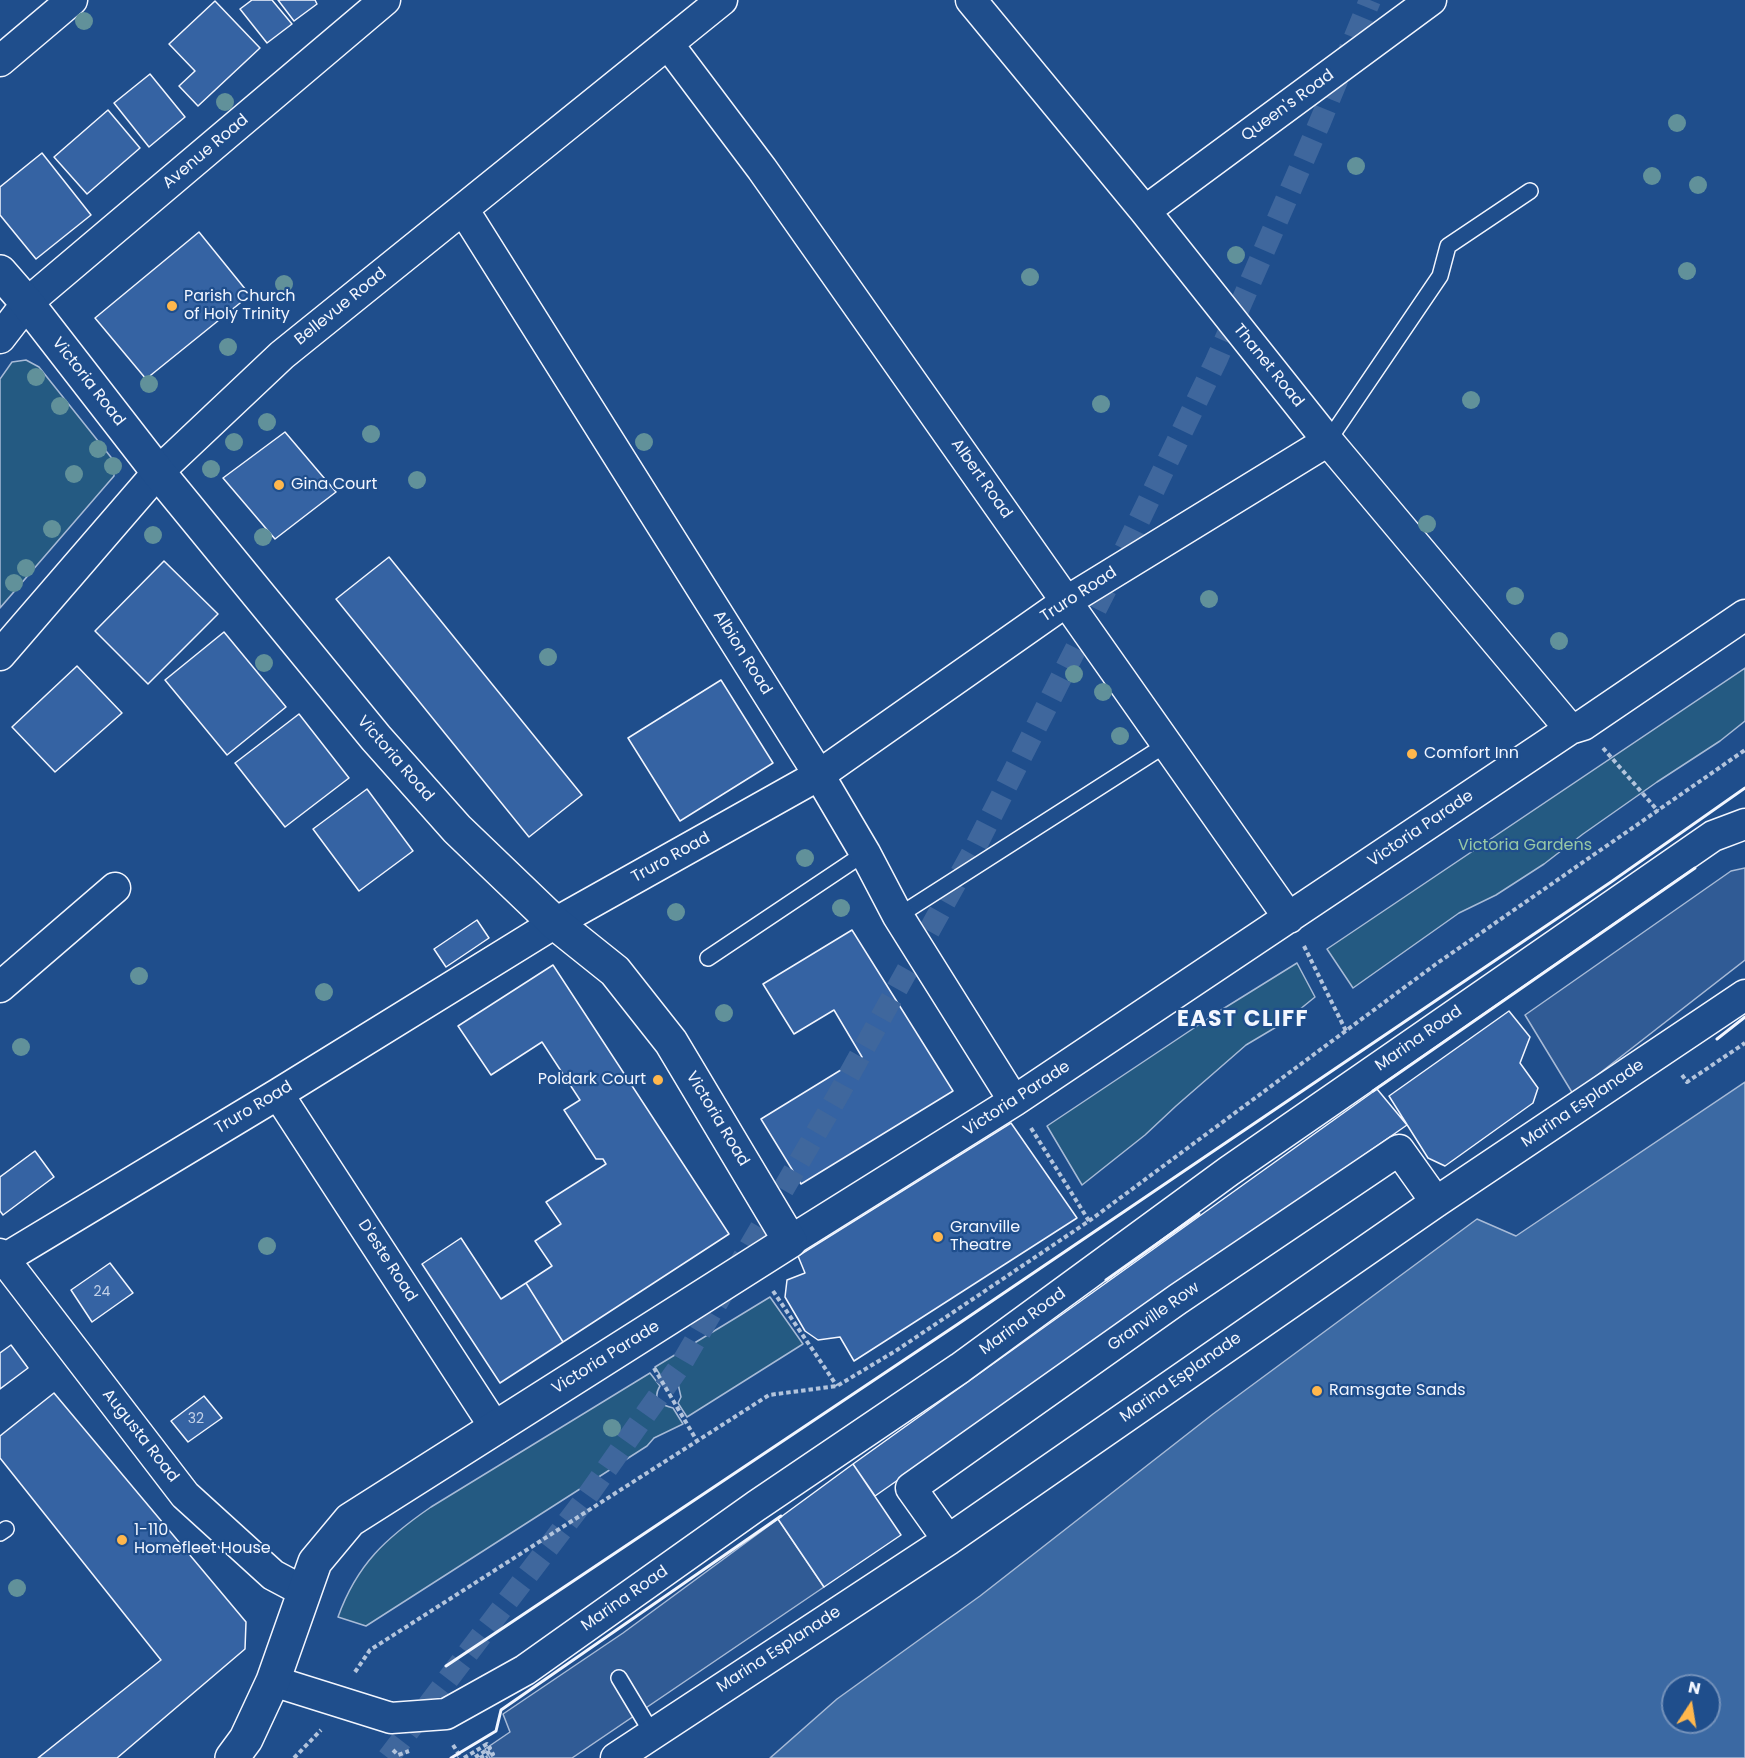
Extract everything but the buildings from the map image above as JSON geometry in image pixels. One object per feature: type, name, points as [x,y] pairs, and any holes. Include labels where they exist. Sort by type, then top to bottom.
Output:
[{"type":"main road","name":"Victoria Road","points":[[0,272],[27,303],[158,472],[375,738],[457,829],[555,923],[615,971],[671,1042],[790,1240]]},
{"type":"main road","name":"Victoria Parade","points":[[232,1758],[246,1739],[273,1681],[315,1562],[350,1520],[790,1240]]},
{"type":"street","points":[[0,61],[72,0]]},
{"type":"street","name":"Avenue Road","points":[[0,338],[27,303],[385,0]]},
{"type":"street","name":"Bellevue Road","points":[[0,656],[158,472],[282,354],[722,0]]},
{"type":"street","name":"Queen's Road","points":[[1145,212],[1431,0]]},
{"type":"street","name":"Thanet Road","points":[[982,4],[1328,441],[1576,727]]},
{"type":"street","name":"Albert Road","points":[[668,44],[762,169],[1289,918]]},
{"type":"street","name":"Albion Road","points":[[463,209],[819,775],[865,853],[898,916],[1014,1101]]},
{"type":"street","name":"Truro Road","points":[[2,1257],[278,1094],[555,923],[819,775],[1067,601],[1328,441]]},
{"type":"street","name":"Victoria Parade","points":[[790,1240],[1014,1101],[1745,615]]},
{"type":"street","name":"Marina Road","points":[[273,1681],[392,1718],[446,1714],[525,1670],[756,1506],[960,1368],[1229,1172],[1451,1016],[1713,836],[1745,824]]},
{"type":"street","points":[[0,987],[115,888]]},
{"type":"street","name":"Marina Esplanade","points":[[616,1758],[948,1540],[1436,1202],[1745,995]]},
{"type":"street","name":"D'este Road","points":[[278,1094],[496,1429]]},
{"type":"street","name":"Granville Row","points":[[948,1540],[911,1488],[1178,1299],[1399,1150],[1436,1202]]},
{"type":"street","name":"Augusta Road","points":[[2,1257],[185,1494],[273,1575],[304,1592]]},
{"type":"lane","points":[[1328,441],[1440,276],[1448,246],[1530,191]]},
{"type":"lane","points":[[898,916],[1167,744]]},
{"type":"lane","points":[[708,958],[865,853]]},
{"type":"lane","points":[[619,1678],[652,1733]]},
{"type":"path","points":[[1576,727],[1658,811]]},
{"type":"path","points":[[336,1701],[370,1650],[769,1395],[837,1386],[897,1350],[1089,1221],[1436,964],[1745,750]]},
{"type":"path","points":[[1289,918],[1346,1031]]},
{"type":"path","points":[[1014,1101],[1089,1221]]},
{"type":"path","points":[[754,1263],[837,1386]]},
{"type":"path","points":[[636,1339],[697,1441]]},
{"type":"path","points":[[464,1758],[487,1744],[489,1748],[474,1758]]},
{"type":"path","points":[[480,1758],[491,1751],[493,1754],[486,1758]]},
{"type":"green space","points":[[26,360],[39,367],[114,461],[114,476],[0,608],[0,379],[12,362]]},
{"type":"green space","name":"Victoria Gardens","points":[[1745,668],[1745,721],[1720,741],[1583,834],[1544,864],[1496,895],[1459,913],[1353,988],[1327,949]]},
{"type":"green space","points":[[1297,963],[1315,997],[1283,1023],[1246,1045],[1145,1135],[1082,1185],[1047,1126],[1218,1012]]},
{"type":"green space","points":[[770,1297],[803,1344],[687,1417],[678,1403],[681,1397],[678,1384],[670,1380],[664,1381],[655,1367]]},
{"type":"green space","points":[[650,1373],[660,1386],[657,1398],[664,1405],[673,1408],[683,1424],[654,1438],[647,1446],[366,1626],[338,1617],[354,1582],[364,1567],[400,1530],[431,1507]]},
{"type":"shaded area","points":[[1745,868],[1745,960],[1573,1094],[1525,1015],[1731,871]]},
{"type":"shaded area","points":[[1745,1082],[1745,1758],[770,1758],[837,1699],[980,1596],[1213,1414],[1477,1219],[1516,1236]]},
{"type":"shaded area","points":[[778,1519],[824,1587],[572,1758],[490,1758],[485,1749],[510,1732],[503,1714],[623,1633]]},
{"type":"tunnel","points":[[388,1758],[586,1498],[682,1363],[837,1097],[976,846],[1105,591],[1216,361],[1320,122],[1370,0]]},
{"type":"wall","points":[[446,1666],[958,1324],[1611,882],[1745,788]]},
{"type":"wall","points":[[1373,1091],[1695,868]]},
{"type":"wall","points":[[1717,1039],[1745,1017]]},
{"type":"wall","points":[[1106,1280],[1199,1214]]},
{"type":"wall","points":[[451,1758],[496,1731],[501,1710],[781,1516]]},
{"type":"place","name":"Parish Church of Holy Trinity","points":[[172,306]]},
{"type":"place","name":"Gina Court","points":[[279,485]]},
{"type":"place","name":"Comfort Inn","points":[[1412,754]]},
{"type":"place","name":"Poldark Court","points":[[658,1080]]},
{"type":"place","name":"Granville Theatre","points":[[938,1237]]},
{"type":"place","name":"Ramsgate Sands","points":[[1317,1391]]},
{"type":"place","name":"1-110 Homefleet House","points":[[122,1540]]},
{"type":"district","name":"EAST CLIFF","points":[[1243,1020]]}]
